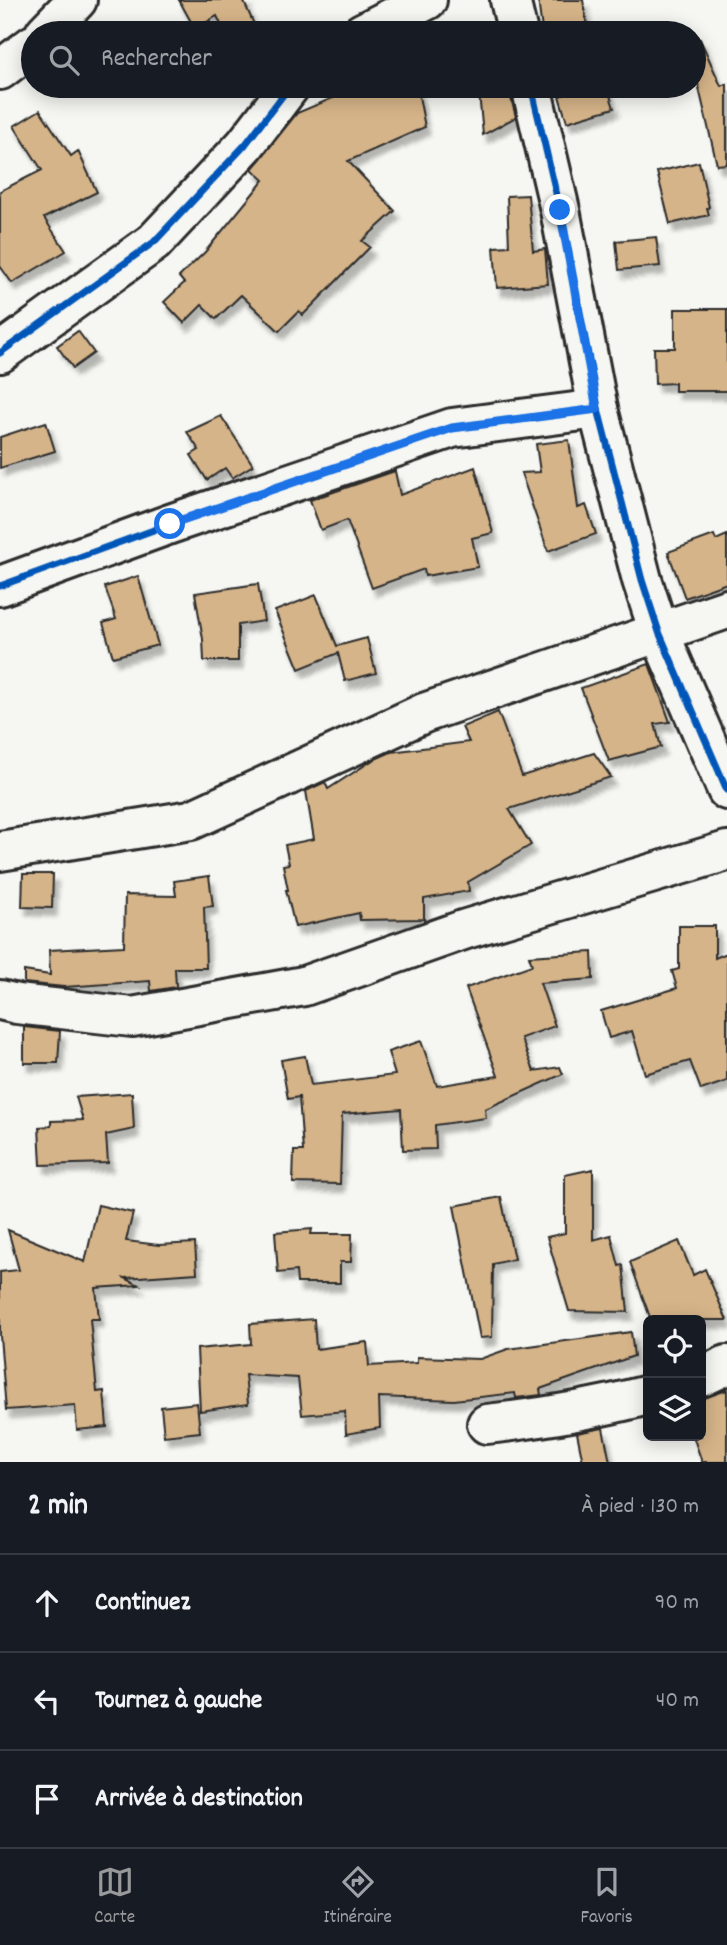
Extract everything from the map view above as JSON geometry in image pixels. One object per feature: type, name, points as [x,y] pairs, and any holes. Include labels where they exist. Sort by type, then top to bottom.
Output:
[{"type":"street","points":[[57,21],[77,0]]},
{"type":"street","points":[[386,21],[427,0]]},
{"type":"street","points":[[510,0],[515,21]]},
{"type":"street","points":[[0,70],[21,54]]},
{"type":"street","points":[[0,354],[154,243],[245,145],[281,98]]},
{"type":"street","points":[[534,98],[560,210],[597,409],[642,580],[659,632],[727,790]]},
{"type":"street","points":[[0,586],[170,524],[452,428],[597,409]]},
{"type":"street","points":[[0,851],[191,820],[424,713],[727,609]]},
{"type":"street","points":[[0,1000],[132,1017],[304,986],[466,929],[727,851]]},
{"type":"street","points":[[706,1375],[727,1365]]},
{"type":"street","points":[[487,1423],[543,1418],[643,1396]]},
{"type":"building","points":[[179,0],[247,0],[244,2],[253,21],[219,21],[217,16],[209,21],[191,21]]},
{"type":"building","points":[[538,0],[583,0],[586,21],[541,21]]},
{"type":"building","points":[[706,52],[721,86],[727,84],[727,164],[717,165],[701,98],[706,98]]},
{"type":"building","points":[[333,98],[419,98],[425,127],[348,161],[395,211],[362,241],[370,247],[303,315],[299,311],[279,331],[241,295],[216,319],[202,305],[184,323],[164,302],[184,283],[179,277],[205,252],[264,180],[252,169],[297,113]]},
{"type":"building","points":[[479,98],[511,98],[516,117],[483,135]]},
{"type":"building","points":[[560,98],[611,98],[614,108],[567,122]]},
{"type":"building","points":[[40,110],[71,156],[78,151],[97,192],[44,218],[66,251],[12,283],[0,266],[0,191],[42,170],[14,126]]},
{"type":"building","points":[[699,162],[709,215],[670,224],[657,172]]},
{"type":"building","points":[[528,195],[533,251],[545,249],[548,284],[497,288],[494,247],[509,246],[507,196]]},
{"type":"building","points":[[656,237],[660,266],[619,270],[616,241]]},
{"type":"building","points":[[675,309],[727,309],[727,391],[675,391],[675,383],[655,384],[654,348],[675,348]]},
{"type":"building","points":[[78,331],[94,353],[73,368],[57,346]]},
{"type":"building","points":[[221,416],[253,465],[232,478],[225,468],[207,480],[191,455],[199,450],[187,432]]},
{"type":"building","points":[[46,422],[55,451],[0,468],[0,437]]},
{"type":"building","points":[[569,440],[578,508],[586,505],[596,534],[548,551],[521,473],[540,472],[536,444]]},
{"type":"building","points":[[475,467],[493,533],[472,538],[478,567],[425,576],[424,569],[372,588],[347,520],[321,530],[310,500],[395,471],[400,495]]},
{"type":"building","points":[[714,535],[716,540],[727,535],[727,583],[685,598],[668,552]]},
{"type":"building","points":[[138,576],[158,645],[113,657],[103,623],[116,619],[105,587]]},
{"type":"building","points":[[258,584],[264,621],[238,625],[238,661],[204,661],[195,593]]},
{"type":"building","points":[[316,595],[337,646],[367,638],[376,673],[345,681],[338,653],[299,669],[275,611]]},
{"type":"building","points":[[649,664],[670,722],[655,724],[661,747],[609,761],[581,688]]},
{"type":"building","points":[[498,712],[522,776],[594,753],[611,777],[509,809],[531,845],[468,882],[469,891],[424,899],[424,919],[360,920],[359,913],[295,927],[283,865],[289,864],[285,845],[314,839],[306,791],[325,782],[328,789],[373,760],[391,752],[469,742],[462,727]]},
{"type":"building","points":[[23,874],[53,874],[52,908],[22,907]]},
{"type":"building","points":[[209,876],[213,906],[204,907],[206,968],[175,968],[176,987],[151,991],[150,981],[64,987],[24,983],[24,971],[50,975],[49,950],[124,946],[125,895],[176,896],[174,881]]},
{"type":"building","points":[[679,926],[715,926],[715,958],[727,953],[727,1081],[701,1090],[690,1061],[645,1074],[632,1031],[609,1038],[601,1011],[677,988],[672,971],[679,969]]},
{"type":"building","points":[[592,952],[593,979],[540,983],[555,1026],[521,1038],[534,1071],[560,1067],[563,1074],[485,1109],[486,1118],[435,1125],[436,1149],[403,1150],[401,1109],[342,1114],[340,1184],[293,1183],[294,1151],[303,1151],[299,1097],[288,1099],[281,1060],[305,1056],[311,1085],[395,1075],[388,1052],[421,1041],[437,1086],[498,1076],[466,988],[532,965],[529,956]]},
{"type":"building","points":[[24,1027],[60,1031],[58,1063],[24,1063]]},
{"type":"building","points":[[132,1093],[134,1129],[106,1135],[108,1163],[41,1165],[39,1127],[51,1126],[51,1121],[83,1120],[76,1097]]},
{"type":"building","points":[[593,1169],[593,1240],[611,1235],[619,1266],[623,1265],[628,1312],[569,1311],[547,1237],[565,1233],[565,1175]]},
{"type":"building","points":[[501,1197],[514,1259],[493,1264],[492,1337],[480,1338],[454,1206]]},
{"type":"building","points":[[98,1205],[133,1213],[126,1241],[159,1245],[195,1243],[197,1273],[125,1278],[139,1285],[96,1288],[99,1319],[90,1319],[97,1392],[104,1391],[107,1427],[77,1430],[75,1405],[6,1410],[0,1336],[0,1272],[19,1270],[8,1230],[85,1262]]},
{"type":"building","points":[[312,1229],[311,1234],[352,1234],[351,1262],[340,1262],[340,1283],[297,1283],[296,1271],[278,1273],[275,1232]]},
{"type":"building","points":[[679,1241],[693,1275],[705,1269],[727,1320],[706,1320],[706,1315],[649,1315],[630,1262]]},
{"type":"building","points":[[314,1319],[316,1349],[367,1342],[369,1366],[417,1363],[417,1357],[480,1359],[508,1349],[631,1332],[634,1356],[540,1389],[541,1395],[516,1398],[515,1393],[454,1400],[379,1397],[380,1428],[346,1434],[345,1411],[302,1415],[298,1378],[245,1375],[248,1404],[200,1411],[197,1349],[251,1344],[250,1324]]},
{"type":"building","points":[[727,1390],[727,1462],[702,1462],[695,1441],[706,1441],[706,1397]]},
{"type":"building","points":[[197,1403],[200,1432],[164,1436],[161,1407]]},
{"type":"building","points":[[603,1428],[610,1462],[583,1462],[577,1433]]},
{"type":"cycle path","points":[[0,353],[154,242],[245,145],[281,98]]},
{"type":"cycle path","points":[[534,98],[560,210],[598,409],[642,580],[659,632],[727,790]]},
{"type":"cycle path","points":[[0,586],[170,524],[452,428],[598,409]]},
{"type":"route","points":[[170,524],[452,428],[597,409],[560,210]]}]
